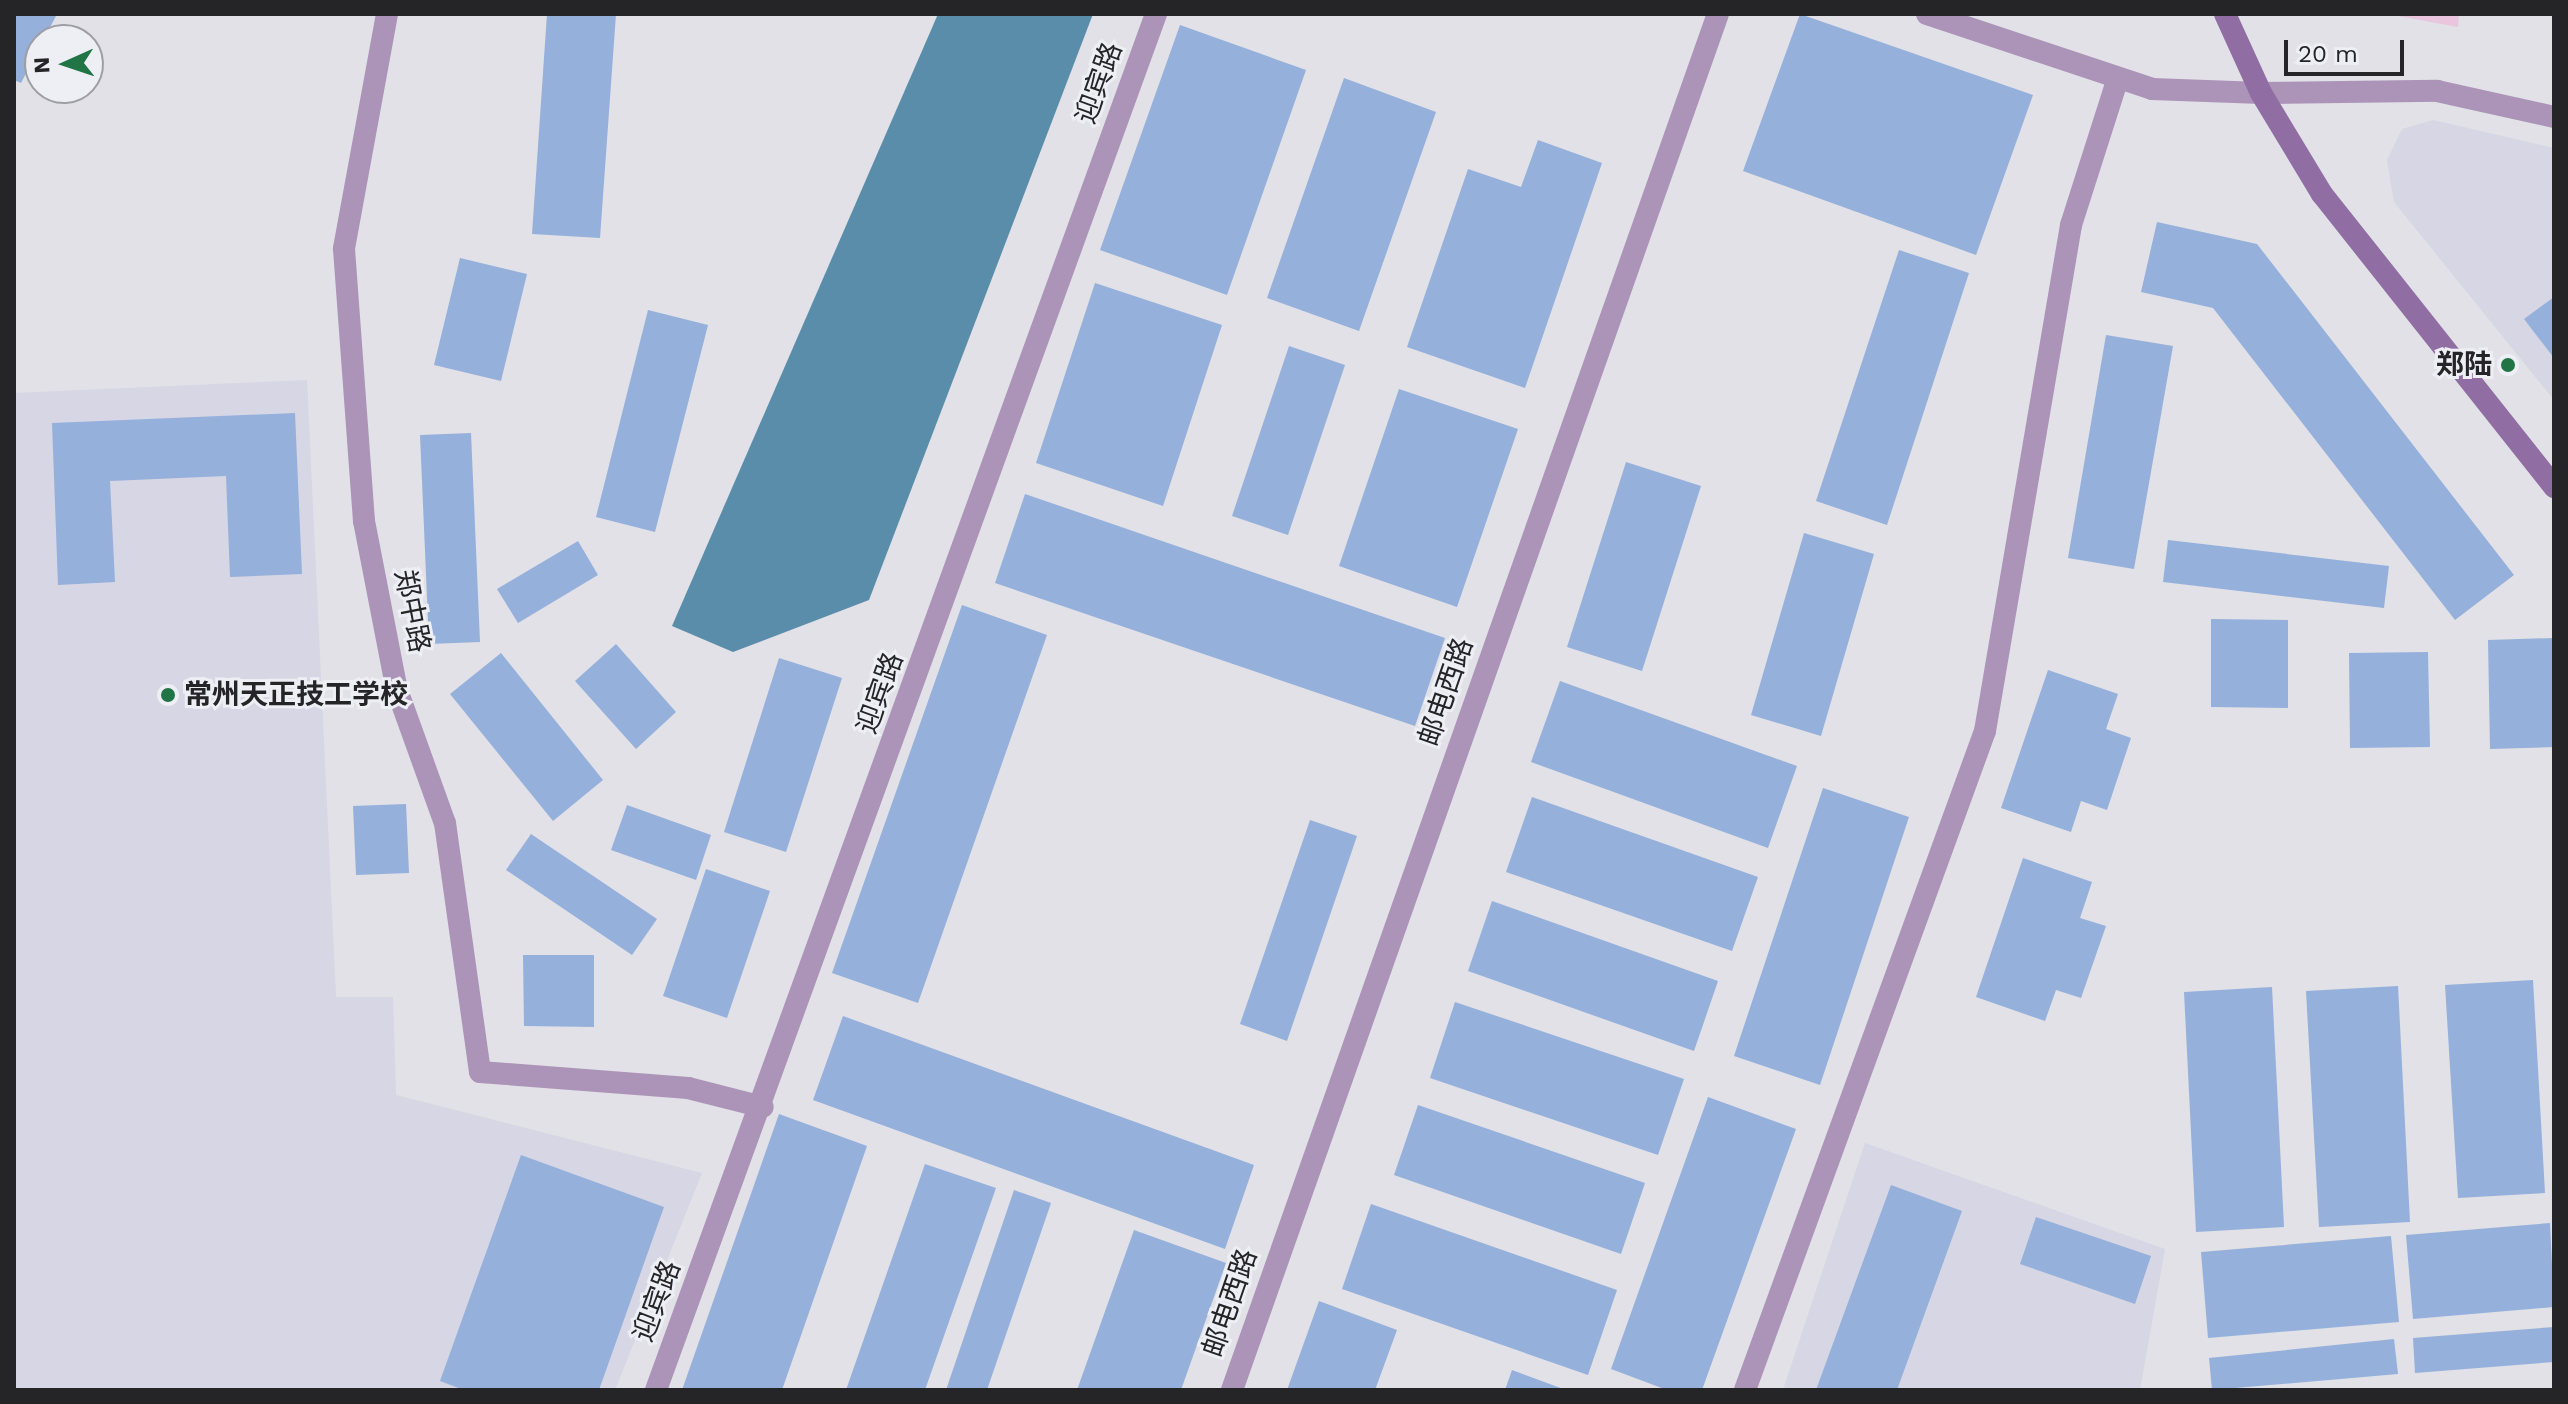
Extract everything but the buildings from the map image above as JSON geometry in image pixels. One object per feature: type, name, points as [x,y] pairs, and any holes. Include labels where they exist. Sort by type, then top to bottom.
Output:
[{"type":"main road","points":[[2225,14],[2261,93],[2322,194],[2554,487]]},
{"type":"street","name":"郑中路","points":[[387,14],[344,249],[364,521],[397,690],[445,823],[480,1072],[688,1088],[763,1107]]},
{"type":"street","name":"迎宾路","points":[[656,1390],[763,1107],[1156,14]]},
{"type":"street","name":"邮电西路","points":[[1232,1390],[1718,14]]},
{"type":"street","points":[[1927,14],[2152,89],[2261,93],[2437,91],[2554,117]]},
{"type":"street","points":[[1745,1390],[1985,731],[2071,225],[2118,78]]},
{"type":"shaded area","points":[[2387,14],[2459,14],[2458,27]]},
{"type":"shaded area","points":[[2433,120],[2554,148],[2554,400],[2394,202],[2387,160],[2402,129]]},
{"type":"shaded area","name":"常州天正技工学校","points":[[307,380],[336,997],[393,997],[396,1095],[702,1173],[615,1390],[14,1390],[14,393]]},
{"type":"shaded area","points":[[1865,1143],[2165,1249],[2140,1390],[1783,1390]]},
{"type":"water","points":[[938,14],[1093,14],[869,600],[733,652],[672,626]]},
{"type":"place","name":"郑陆","points":[[2508,365]]},
{"type":"place","name":"常州天正技工学校","points":[[168,695]]}]
